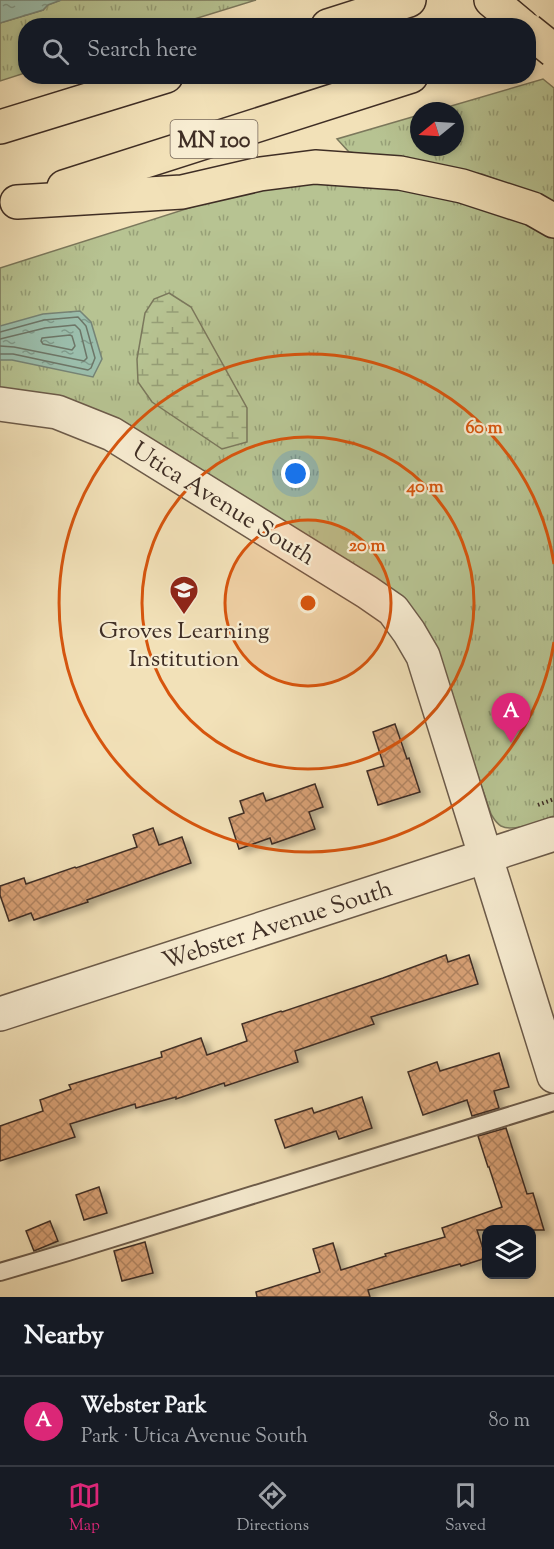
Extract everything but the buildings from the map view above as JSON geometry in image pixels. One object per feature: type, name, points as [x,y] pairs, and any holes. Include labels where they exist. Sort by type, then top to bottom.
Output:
[{"type":"highway","points":[[353,18],[409,0]]},
{"type":"highway","points":[[491,0],[512,18]]},
{"type":"highway","points":[[536,37],[554,31]]},
{"type":"highway","points":[[536,36],[554,51]]},
{"type":"highway","points":[[0,127],[140,84]]},
{"type":"highway","name":"MN 100","points":[[8,205],[386,84]]},
{"type":"highway","points":[[8,205],[182,192],[260,174],[315,167],[400,173],[462,186],[533,209],[554,221]]},
{"type":"street","name":"Utica Avenue South","points":[[0,404],[57,412],[112,434],[393,610],[423,656],[554,1076]]},
{"type":"street","name":"Webster Avenue South","points":[[0,1014],[554,834]]},
{"type":"lane","points":[[0,1272],[554,1102]]},
{"type":"green space","points":[[61,0],[256,0],[198,18],[18,18],[18,75],[0,81],[0,23],[43,10],[47,5]]},
{"type":"green space","points":[[543,79],[554,88],[554,202],[482,174],[349,152],[337,139],[410,118],[410,156],[464,156],[464,102],[526,84],[536,84],[536,81]]},
{"type":"green space","points":[[274,181],[414,185],[554,234],[554,816],[513,828],[506,828],[495,821],[443,672],[410,614],[0,390],[0,268]]},
{"type":"green space","points":[[169,293],[191,307],[247,408],[247,442],[222,449],[152,402],[138,382],[137,359],[145,313],[154,299]]},
{"type":"water","points":[[0,0],[61,0],[48,5],[43,10],[0,23]]},
{"type":"water","points":[[80,311],[91,322],[102,359],[93,377],[12,360],[0,360],[0,326],[43,314]]},
{"type":"place","name":"Groves Learning Institution","points":[[184,616]]},
{"type":"place","name":"Webster Park","points":[[511,743]]}]
